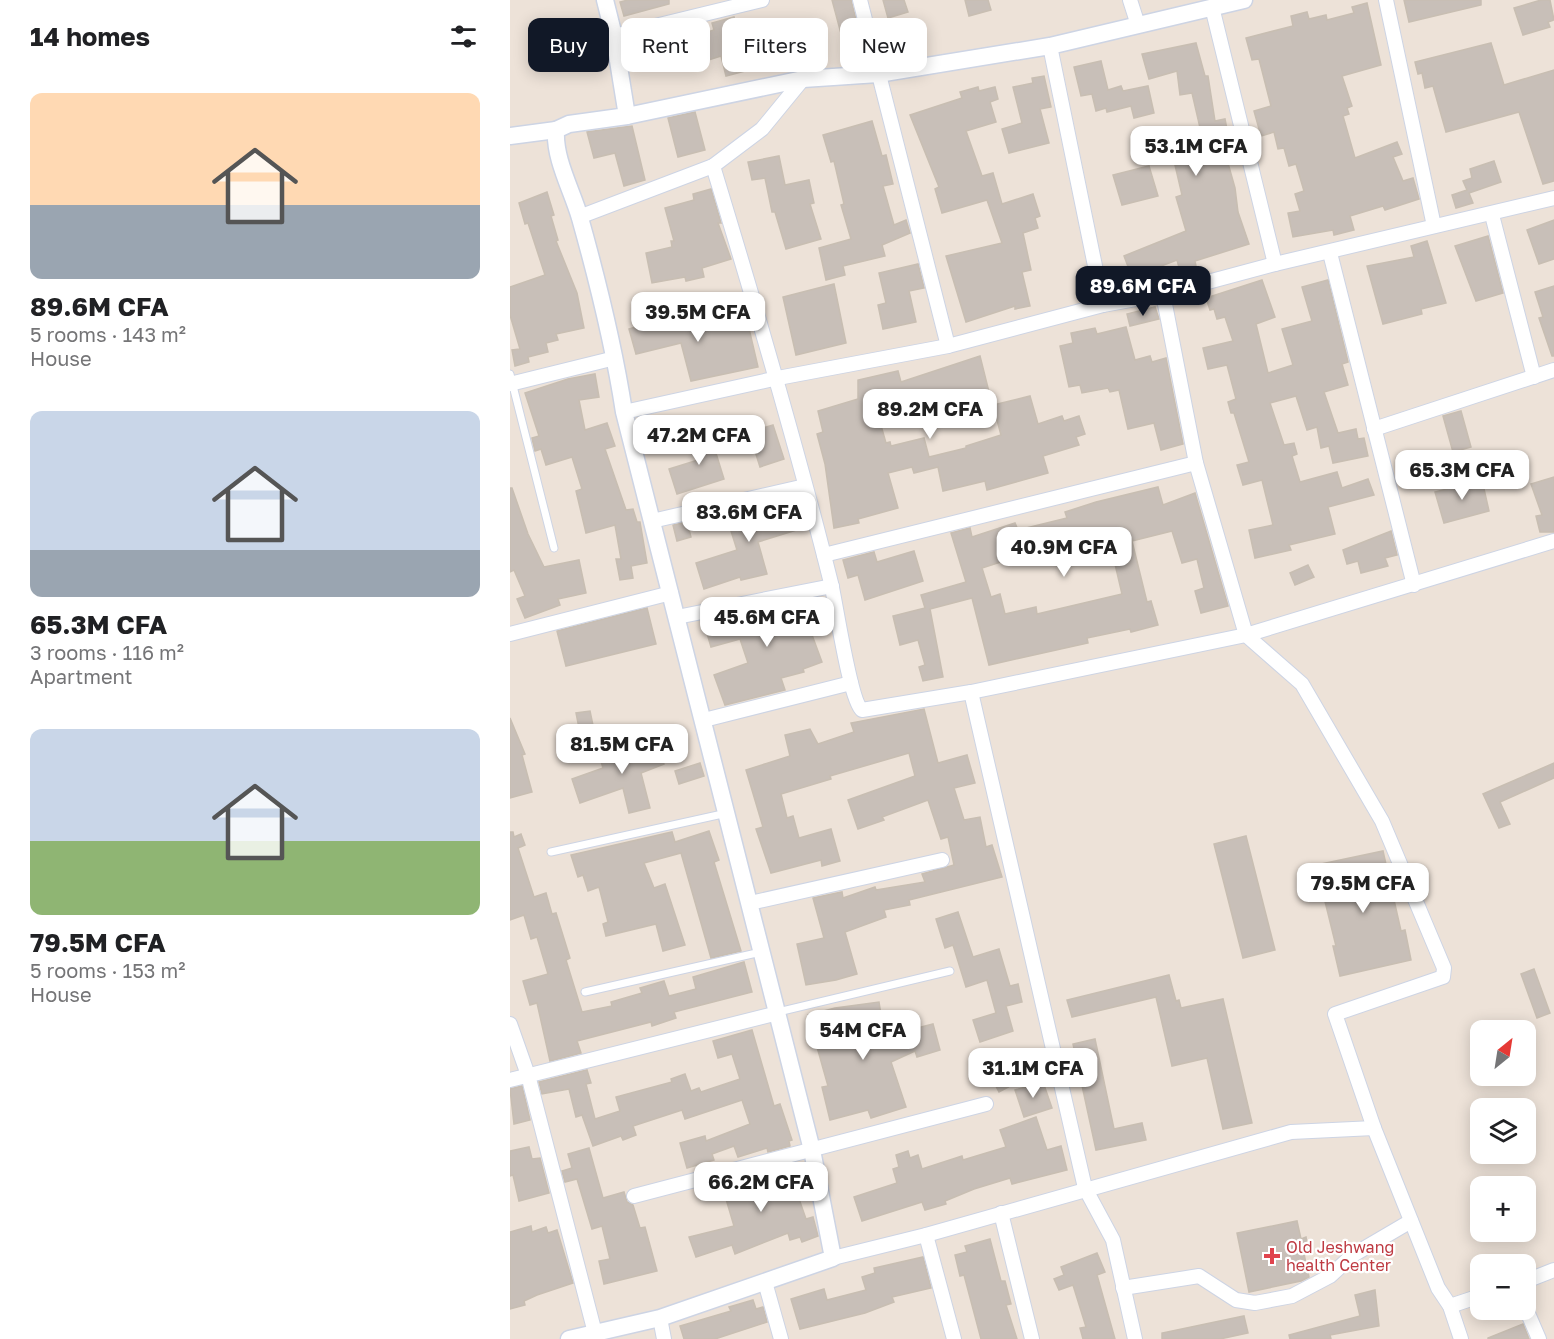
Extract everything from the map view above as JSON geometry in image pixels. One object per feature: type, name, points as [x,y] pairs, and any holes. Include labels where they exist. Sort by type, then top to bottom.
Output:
[{"type":"street","points":[[604,0],[614,36],[627,116]]},
{"type":"street","points":[[614,36],[762,0]]},
{"type":"street","points":[[860,0],[948,346]]},
{"type":"street","points":[[1130,0],[1138,25]]},
{"type":"street","points":[[510,136],[556,130],[569,124],[627,116],[803,80],[878,74],[1050,46],[1245,0]]},
{"type":"street","points":[[1386,0],[1434,226]]},
{"type":"street","points":[[1212,7],[1275,264]]},
{"type":"street","points":[[1050,46],[1103,305]]},
{"type":"street","points":[[579,217],[713,166],[762,129],[803,80]]},
{"type":"street","points":[[556,130],[555,143],[579,217],[615,358],[624,412],[812,1150],[833,1258]]},
{"type":"street","points":[[713,166],[778,378],[832,586],[857,705],[866,711],[971,692],[1246,635],[1554,540]]},
{"type":"street","points":[[624,412],[778,378],[948,346],[1103,305],[1163,294],[1275,264],[1330,253],[1434,226],[1492,215],[1554,198]]},
{"type":"street","points":[[1492,215],[1534,377]]},
{"type":"street","points":[[1330,253],[1414,585]]},
{"type":"street","points":[[1163,294],[1196,463],[1246,635],[1302,684],[1382,821],[1444,968],[1443,976],[1335,1014],[1374,1128],[1438,1288],[1450,1306],[1461,1339]]},
{"type":"street","points":[[511,380],[615,358]]},
{"type":"street","points":[[1374,429],[1554,370]]},
{"type":"street","points":[[824,555],[1196,463]]},
{"type":"street","points":[[652,521],[805,486]]},
{"type":"street","points":[[677,617],[832,586]]},
{"type":"street","points":[[510,634],[671,593]]},
{"type":"street","points":[[704,720],[851,683]]},
{"type":"street","points":[[971,692],[1085,1188],[1113,1240],[1135,1339]]},
{"type":"street","points":[[750,903],[942,860]]},
{"type":"street","points":[[510,1080],[778,1012]]},
{"type":"street","points":[[510,1024],[528,1075],[595,1333]]},
{"type":"street","points":[[634,1196],[986,1104]]},
{"type":"street","points":[[570,1339],[660,1318],[833,1258],[926,1235],[1085,1188],[1291,1132],[1374,1128]]},
{"type":"street","points":[[1001,1214],[1032,1339]]},
{"type":"street","points":[[1123,1288],[1199,1276],[1236,1300],[1255,1303],[1293,1296],[1330,1276],[1353,1255],[1411,1221]]},
{"type":"street","points":[[926,1235],[954,1339]]},
{"type":"street","points":[[1536,1277],[1554,1270]]},
{"type":"street","points":[[765,1282],[781,1339]]},
{"type":"street","points":[[1450,1306],[1470,1299]]},
{"type":"street","points":[[660,1318],[664,1339]]},
{"type":"street","points":[[1531,1320],[1539,1339]]},
{"type":"lane","points":[[511,380],[554,548]]},
{"type":"lane","points":[[551,852],[727,813]]},
{"type":"lane","points":[[585,992],[762,952]]},
{"type":"lane","points":[[778,1012],[950,971]]},
{"type":"building","points":[[669,0],[669,4],[624,16],[620,2]]},
{"type":"building","points":[[832,0],[851,0],[856,18],[840,18],[840,30]]},
{"type":"building","points":[[883,0],[904,0],[908,12],[888,18]]},
{"type":"building","points":[[965,0],[988,0],[991,10],[969,16]]},
{"type":"building","points":[[1404,0],[1481,0],[1481,5],[1409,22]]},
{"type":"building","points":[[1541,0],[1550,0],[1554,20],[1548,22],[1550,27],[1523,35],[1514,8]]},
{"type":"building","points":[[1367,3],[1381,65],[1342,76],[1352,106],[1347,108],[1349,114],[1343,116],[1355,158],[1397,142],[1402,154],[1393,157],[1403,181],[1413,178],[1419,199],[1385,210],[1383,206],[1350,216],[1354,230],[1334,235],[1333,230],[1293,237],[1288,213],[1300,211],[1295,194],[1304,191],[1296,164],[1289,166],[1284,148],[1278,149],[1274,132],[1261,136],[1254,111],[1271,106],[1259,59],[1252,60],[1246,38],[1293,26],[1291,16],[1307,12],[1309,19],[1326,15],[1327,20],[1354,13],[1352,7]]},
{"type":"building","points":[[722,20],[722,60],[721,56],[710,59],[710,31],[714,30],[712,23]]},
{"type":"building","points":[[1196,43],[1205,76],[1208,76],[1215,121],[1225,119],[1229,140],[1222,142],[1235,188],[1238,212],[1249,244],[1195,261],[1196,266],[1180,271],[1177,260],[1132,277],[1124,256],[1186,231],[1176,197],[1182,195],[1175,165],[1207,158],[1192,93],[1180,95],[1177,71],[1149,79],[1142,54]]},
{"type":"building","points":[[1491,43],[1504,85],[1554,70],[1554,181],[1543,184],[1519,112],[1446,132],[1433,86],[1425,88],[1422,73],[1418,74],[1415,62]]},
{"type":"building","points":[[1101,61],[1108,90],[1121,86],[1123,91],[1148,86],[1154,113],[1134,118],[1131,106],[1107,112],[1106,108],[1096,111],[1092,94],[1081,96],[1074,67]]},
{"type":"building","points":[[725,72],[741,72],[726,76]]},
{"type":"building","points":[[1044,76],[1051,107],[1040,109],[1049,143],[1009,153],[1002,129],[1022,123],[1013,87],[1033,83],[1032,78]]},
{"type":"building","points":[[978,87],[979,91],[995,87],[998,99],[990,102],[996,122],[966,131],[982,176],[993,173],[1002,204],[1033,194],[1040,216],[1035,218],[1038,228],[1023,233],[1031,270],[1022,272],[1030,306],[1015,309],[1015,306],[966,322],[946,256],[1002,243],[987,200],[942,213],[935,189],[939,187],[910,115],[962,98],[960,92]]},
{"type":"building","points":[[695,112],[705,150],[678,157],[668,118]]},
{"type":"building","points":[[872,121],[882,156],[886,155],[893,184],[883,186],[894,225],[906,220],[910,233],[882,245],[885,256],[843,266],[845,275],[826,280],[819,248],[851,239],[841,205],[844,204],[834,161],[831,162],[823,135]]},
{"type":"building","points":[[632,126],[645,180],[624,186],[615,153],[594,158],[587,132]]},
{"type":"building","points":[[779,156],[785,185],[809,180],[814,203],[810,204],[821,239],[786,249],[775,212],[772,212],[765,178],[752,180],[748,162]]},
{"type":"building","points":[[1494,161],[1501,182],[1469,193],[1473,203],[1456,208],[1452,195],[1467,190],[1463,181],[1472,178],[1470,169]]},
{"type":"building","points":[[1149,166],[1158,196],[1122,205],[1113,175]]},
{"type":"building","points":[[711,189],[721,223],[718,223],[731,259],[702,268],[704,277],[686,281],[685,277],[652,283],[646,253],[672,247],[671,241],[674,241],[665,208],[694,200],[693,194]]},
{"type":"building","points":[[547,192],[554,215],[551,216],[558,240],[556,241],[577,293],[584,328],[556,334],[558,340],[546,343],[548,352],[528,357],[529,362],[515,366],[512,350],[520,349],[510,315],[510,287],[545,275],[519,203]]},
{"type":"building","points":[[1554,220],[1554,259],[1539,264],[1527,230]]},
{"type":"building","points":[[1488,236],[1503,293],[1476,301],[1455,246]]},
{"type":"building","points":[[1427,241],[1446,303],[1421,309],[1422,314],[1383,324],[1367,266],[1414,257],[1411,246]]},
{"type":"building","points":[[918,264],[924,288],[909,291],[916,322],[883,329],[878,305],[886,303],[879,273]]},
{"type":"building","points":[[1262,280],[1275,317],[1256,324],[1268,373],[1293,365],[1282,329],[1312,321],[1302,287],[1328,280],[1348,362],[1342,364],[1348,385],[1324,392],[1338,433],[1356,429],[1358,439],[1364,438],[1368,456],[1333,463],[1329,446],[1321,448],[1317,427],[1307,430],[1296,396],[1270,403],[1284,445],[1294,443],[1297,454],[1292,456],[1300,482],[1337,472],[1342,488],[1368,479],[1374,495],[1328,507],[1335,534],[1289,545],[1291,550],[1255,558],[1249,530],[1273,525],[1262,480],[1243,485],[1237,465],[1249,462],[1234,413],[1231,413],[1228,402],[1236,399],[1227,365],[1208,369],[1203,348],[1233,341],[1225,317],[1217,319],[1214,309],[1210,310],[1206,298]]},
{"type":"building","points":[[834,284],[846,343],[796,355],[783,297]]},
{"type":"building","points":[[1554,286],[1554,356],[1552,356],[1539,318],[1543,317],[1535,292]]},
{"type":"building","points":[[693,305],[699,332],[747,320],[758,367],[691,381],[681,343],[636,354],[629,329],[642,325],[639,317],[651,314],[652,317]]},
{"type":"building","points":[[1155,307],[1159,319],[1130,326],[1127,314]]},
{"type":"building","points":[[1126,327],[1135,360],[1150,356],[1152,362],[1166,358],[1183,444],[1161,450],[1154,423],[1128,429],[1119,390],[1110,392],[1108,388],[1082,393],[1080,385],[1069,387],[1060,346],[1073,343],[1071,333],[1095,328],[1097,334]]},
{"type":"building","points":[[980,356],[991,400],[960,407],[932,418],[926,402],[878,415],[886,443],[890,442],[891,446],[924,438],[929,457],[966,448],[966,446],[1001,435],[993,405],[1030,396],[1038,424],[1062,416],[1064,421],[1079,416],[1085,434],[1076,437],[1079,445],[1043,456],[1048,473],[987,490],[985,481],[943,491],[938,467],[914,473],[912,467],[888,473],[898,508],[858,519],[859,523],[834,528],[825,464],[817,434],[823,432],[818,411],[858,399],[858,380],[898,371],[901,382]]},
{"type":"building","points":[[595,374],[599,397],[579,400],[585,430],[607,423],[615,446],[605,449],[626,510],[633,509],[637,522],[640,522],[647,563],[631,566],[633,578],[620,580],[616,559],[621,559],[615,525],[586,533],[576,491],[582,489],[572,457],[546,465],[541,449],[535,451],[532,438],[539,436],[525,393],[568,379]]},
{"type":"building","points":[[1461,411],[1471,447],[1453,452],[1443,416]]},
{"type":"building","points":[[773,425],[784,459],[760,467],[749,432]]},
{"type":"building","points":[[716,431],[722,448],[715,450],[724,479],[677,494],[669,469],[698,460],[691,440]]},
{"type":"building","points":[[1554,477],[1554,532],[1540,532],[1536,516],[1542,515],[1531,484]]},
{"type":"building","points":[[1482,480],[1489,511],[1444,523],[1435,492]]},
{"type":"building","points":[[1158,487],[1163,505],[1195,493],[1228,606],[1201,613],[1195,591],[1204,588],[1197,559],[1182,563],[1172,531],[1132,541],[1147,602],[1151,601],[1158,625],[1131,632],[1130,629],[1087,638],[1088,643],[989,665],[972,598],[930,609],[943,677],[923,681],[919,667],[925,665],[918,640],[900,645],[893,616],[925,608],[921,595],[966,582],[951,533],[970,528],[972,537],[1015,523],[1018,530],[1067,518],[1065,512]],"holes":[[[1107,546],[1111,547],[1122,594],[1037,614],[1036,607],[1005,614],[1000,594],[991,597],[982,568],[1038,550],[1040,560],[1077,551],[1079,555]]]},
{"type":"building","points":[[510,488],[512,488],[528,534],[544,567],[579,560],[586,593],[558,599],[560,605],[525,618],[517,599],[525,596],[514,570],[510,572]]},
{"type":"building","points":[[785,500],[788,508],[796,505],[803,528],[758,542],[767,574],[741,580],[740,577],[704,589],[696,563],[737,550],[726,515]]},
{"type":"building","points":[[687,522],[691,537],[677,541],[673,525]]},
{"type":"building","points":[[1391,531],[1397,555],[1385,558],[1388,566],[1361,573],[1358,561],[1347,564],[1343,550]]},
{"type":"building","points":[[914,551],[923,581],[865,600],[858,575],[848,578],[843,560],[874,552],[877,562]]},
{"type":"building","points":[[1308,565],[1314,577],[1295,585],[1290,573]]},
{"type":"building","points":[[816,598],[823,619],[808,624],[822,662],[803,669],[804,672],[781,678],[785,690],[725,705],[714,675],[748,663],[740,639],[711,647],[704,623]]},
{"type":"building","points":[[647,608],[656,644],[566,666],[557,631]]},
{"type":"building","points":[[924,709],[938,763],[967,755],[975,783],[954,788],[964,820],[980,817],[986,847],[992,845],[1002,877],[909,900],[910,905],[884,910],[886,917],[845,932],[857,974],[806,985],[797,944],[824,938],[813,898],[842,892],[843,898],[875,887],[876,890],[925,882],[922,874],[954,865],[948,837],[941,839],[928,800],[882,817],[884,820],[858,829],[848,800],[915,776],[909,753],[830,776],[831,779],[781,794],[787,818],[793,816],[799,838],[831,829],[840,861],[822,866],[821,860],[771,873],[756,829],[763,827],[746,770],[790,756],[785,735],[810,729],[818,744],[854,732],[851,723]]},
{"type":"building","points":[[590,711],[596,740],[582,743],[576,713]]},
{"type":"building","points":[[510,718],[525,754],[522,755],[532,792],[510,798]]},
{"type":"building","points":[[650,732],[664,764],[641,773],[650,808],[629,813],[623,788],[580,803],[572,779],[603,768],[600,758],[641,744],[638,737]]},
{"type":"building","points":[[700,763],[704,776],[679,784],[675,771]]},
{"type":"building","points":[[1554,763],[1554,778],[1500,802],[1510,824],[1499,828],[1483,794]]},
{"type":"building","points":[[709,831],[719,860],[714,862],[741,951],[711,958],[681,853],[644,863],[654,888],[665,884],[685,945],[663,951],[656,924],[606,936],[603,924],[608,922],[599,887],[588,891],[583,875],[578,877],[571,855],[672,832],[675,842]]},
{"type":"building","points":[[510,832],[513,832],[514,837],[521,834],[525,845],[518,848],[534,897],[546,893],[552,914],[556,913],[570,958],[566,960],[582,1012],[612,1006],[611,1002],[642,993],[640,988],[664,981],[669,996],[696,989],[693,977],[744,962],[752,992],[674,1012],[676,1018],[652,1026],[651,1022],[577,1041],[581,1053],[550,1061],[537,1003],[530,1005],[523,981],[548,974],[537,937],[531,939],[524,915],[510,920]]},
{"type":"building","points":[[1246,836],[1275,950],[1243,958],[1214,844]]},
{"type":"building","points":[[1383,851],[1401,931],[1405,930],[1411,960],[1340,976],[1333,946],[1336,946],[1316,865]]},
{"type":"building","points":[[958,912],[973,957],[999,949],[1010,986],[1018,984],[1022,1002],[1006,1006],[1013,1031],[980,1042],[973,1020],[996,1013],[987,980],[966,987],[953,945],[945,948],[936,919]]},
{"type":"building","points":[[1534,969],[1550,1013],[1537,1018],[1521,974]]},
{"type":"building","points":[[1169,975],[1176,1001],[1179,1000],[1181,1008],[1223,999],[1252,1123],[1223,1129],[1207,1058],[1172,1066],[1156,997],[1072,1017],[1067,1000]]},
{"type":"building","points":[[879,1002],[882,1021],[851,1025],[859,1052],[906,1031],[933,1024],[940,1050],[917,1057],[915,1051],[891,1062],[906,1107],[871,1118],[868,1110],[830,1120],[822,1087],[828,1086],[808,1015],[835,1008]]},
{"type":"building","points":[[752,1030],[774,1106],[780,1104],[792,1140],[789,1141],[790,1146],[768,1152],[767,1148],[738,1157],[734,1146],[712,1154],[714,1160],[687,1168],[680,1143],[705,1136],[706,1141],[750,1124],[742,1100],[685,1119],[682,1110],[633,1126],[636,1135],[623,1140],[621,1136],[593,1146],[582,1115],[576,1117],[569,1089],[542,1094],[539,1082],[587,1070],[591,1083],[586,1084],[595,1119],[620,1111],[616,1097],[672,1082],[671,1079],[685,1074],[691,1091],[699,1088],[701,1092],[740,1079],[732,1054],[718,1058],[713,1041]]},
{"type":"building","points":[[1095,1039],[1114,1129],[1142,1123],[1146,1140],[1096,1150],[1073,1044]]},
{"type":"building","points":[[1008,1064],[1018,1082],[999,1092],[989,1073]]},
{"type":"building","points":[[1043,1082],[1052,1108],[1024,1117],[1015,1090]]},
{"type":"building","points":[[522,1086],[530,1120],[514,1124],[510,1089]]},
{"type":"building","points":[[1036,1117],[1047,1150],[1061,1146],[1067,1170],[1012,1184],[1010,1178],[974,1189],[945,1201],[946,1204],[925,1210],[922,1202],[862,1221],[854,1197],[897,1183],[893,1169],[899,1167],[896,1155],[908,1151],[910,1158],[918,1155],[922,1169],[962,1156],[963,1160],[1006,1147],[1000,1130]]},
{"type":"building","points":[[529,1147],[532,1159],[540,1158],[549,1193],[519,1201],[513,1175],[510,1176],[510,1151]]},
{"type":"building","points":[[589,1148],[603,1198],[624,1192],[627,1202],[633,1205],[640,1228],[645,1227],[657,1271],[604,1284],[599,1261],[610,1259],[602,1226],[592,1229],[577,1179],[565,1182],[562,1171],[572,1168],[568,1154]]},
{"type":"building","points":[[796,1163],[798,1171],[803,1170],[810,1192],[798,1196],[806,1219],[813,1217],[818,1236],[802,1242],[800,1237],[790,1240],[788,1233],[735,1254],[732,1245],[696,1257],[689,1237],[734,1226],[721,1182],[743,1177],[745,1185],[775,1176],[773,1169]]},
{"type":"building","points":[[1297,1221],[1301,1239],[1306,1237],[1309,1253],[1304,1254],[1309,1277],[1301,1281],[1249,1292],[1237,1233]]},
{"type":"building","points":[[531,1226],[532,1232],[546,1227],[548,1233],[557,1230],[573,1283],[537,1295],[524,1301],[525,1305],[510,1309],[510,1232]]},
{"type":"building","points":[[990,1239],[1001,1281],[1005,1281],[1011,1304],[1006,1305],[1017,1339],[981,1339],[964,1275],[960,1276],[955,1255],[967,1252],[965,1246]]},
{"type":"building","points":[[1097,1253],[1105,1272],[1097,1275],[1115,1339],[1083,1339],[1080,1328],[1086,1327],[1073,1285],[1059,1290],[1054,1279],[1064,1275],[1061,1267]]},
{"type":"building","points":[[923,1257],[931,1288],[892,1297],[894,1302],[865,1313],[800,1329],[791,1299],[824,1289],[827,1300],[866,1290],[862,1277],[875,1273],[874,1268]]},
{"type":"building","points":[[1375,1290],[1379,1326],[1330,1335],[1331,1339],[1290,1339],[1289,1335],[1360,1316],[1355,1295]]},
{"type":"building","points":[[753,1300],[756,1309],[763,1307],[767,1322],[715,1339],[684,1339],[680,1326],[731,1311],[729,1307]]},
{"type":"building","points":[[1244,1316],[1248,1333],[1220,1339],[1162,1339],[1162,1333]]},
{"type":"building","points":[[1523,1324],[1529,1339],[1488,1339],[1488,1338]]},
{"type":"place","name":"Old Jeshwang health Center","points":[[1272,1256]]}]
